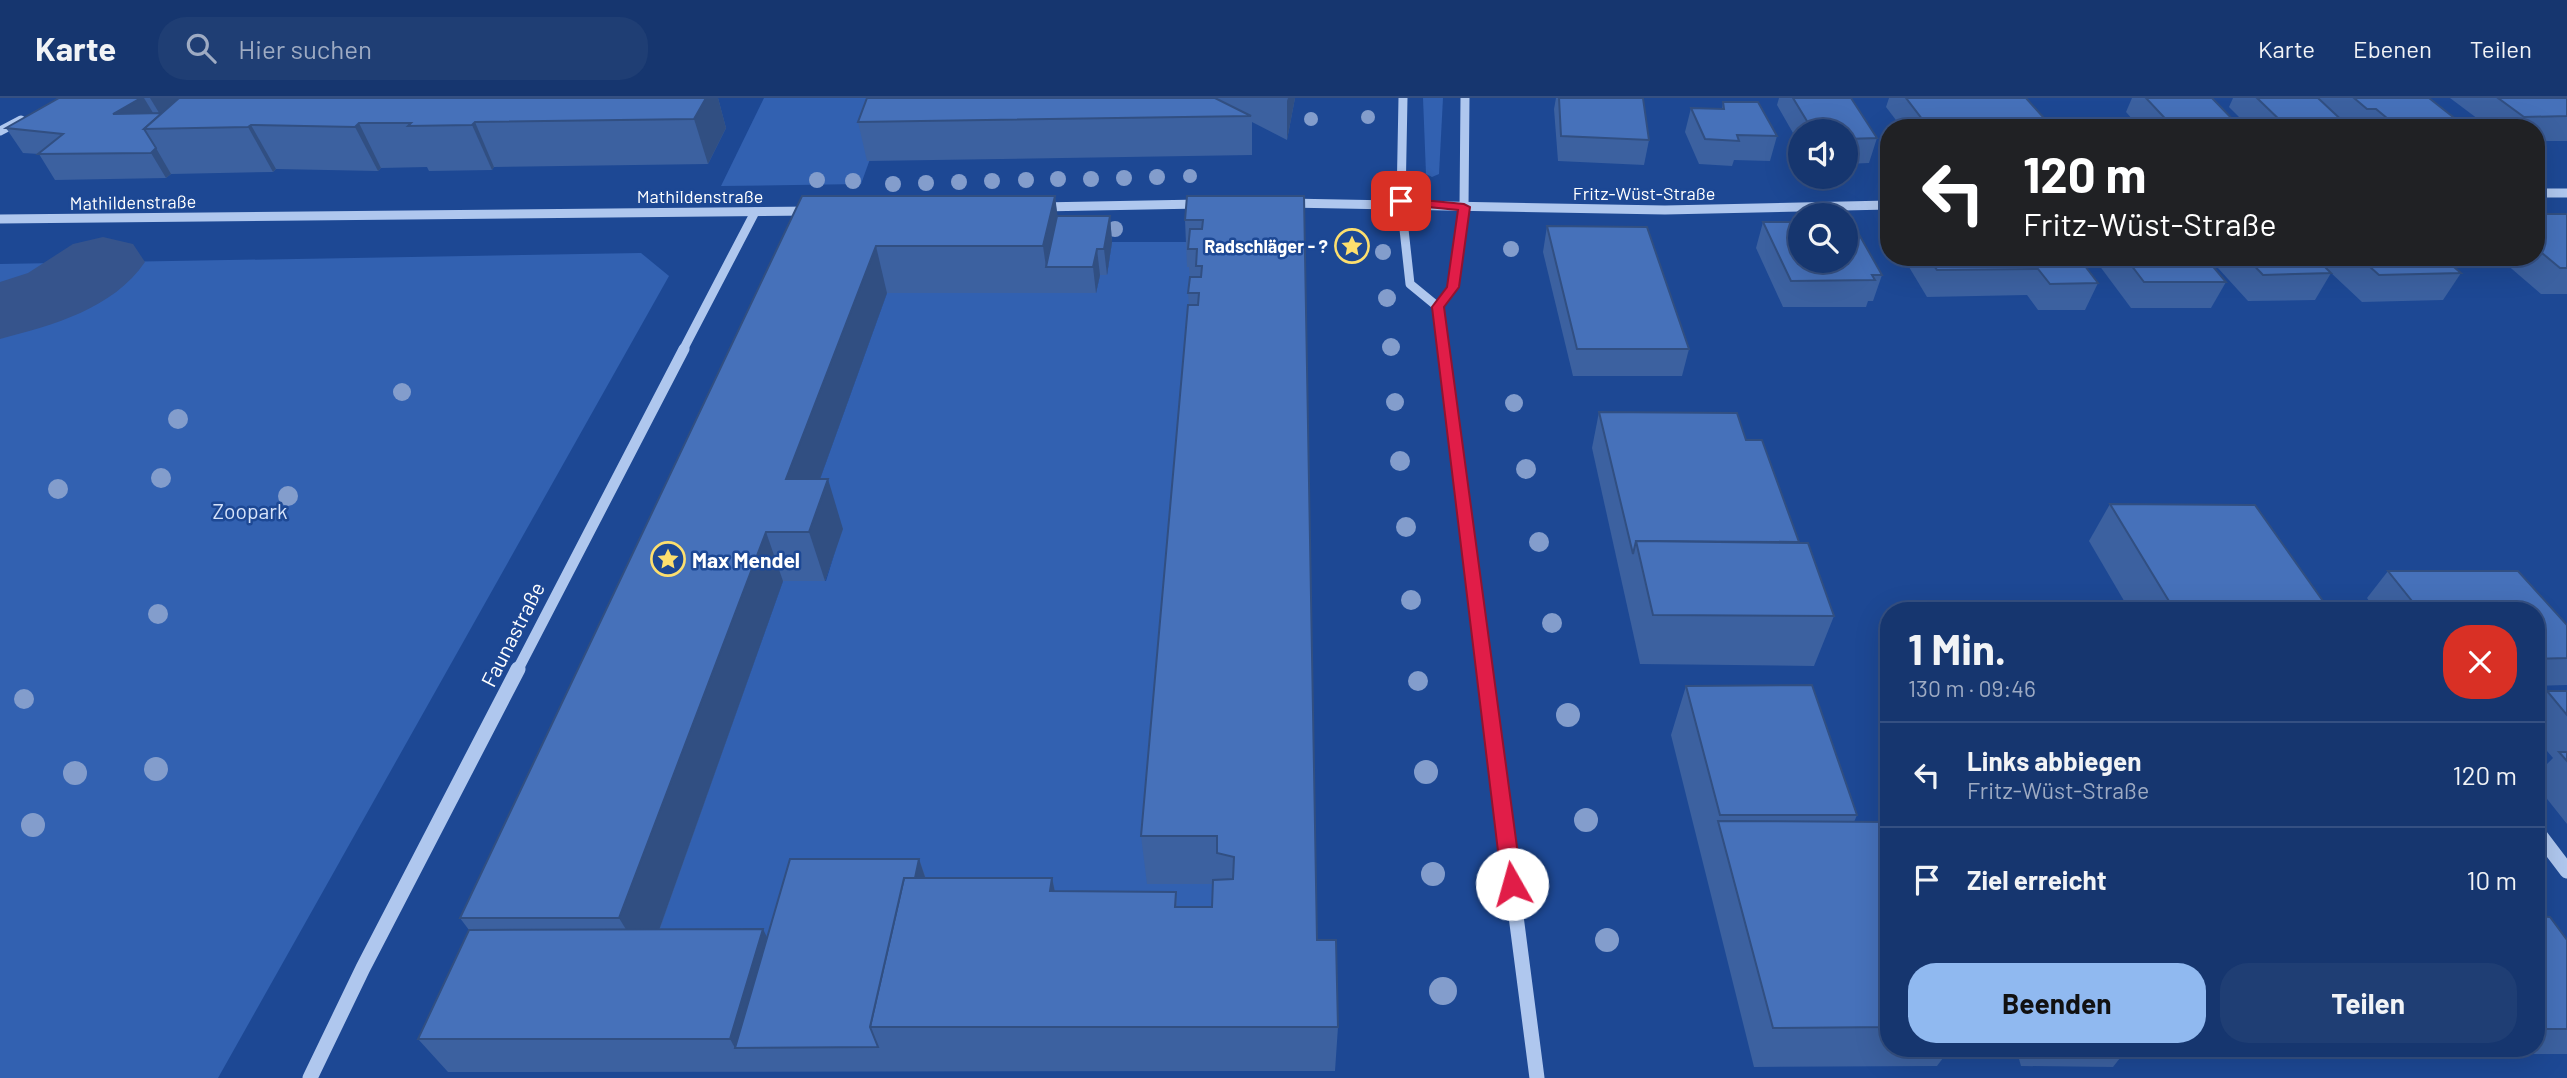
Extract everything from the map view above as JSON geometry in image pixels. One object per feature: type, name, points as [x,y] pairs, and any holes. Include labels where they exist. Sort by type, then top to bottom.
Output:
[{"type":"street","points":[[1403,98],[1401,201],[1410,284],[1438,307],[1537,1078]]},
{"type":"street","points":[[1438,307],[1453,287],[1464,207],[1465,98]]},
{"type":"street","points":[[0,131],[24,118]]},
{"type":"street","points":[[2545,193],[2567,193]]},
{"type":"street","points":[[1282,203],[1401,201]]},
{"type":"street","name":"Fritz-Wüst-Straße","points":[[1401,201],[1464,207],[1637,210],[1880,205]]},
{"type":"street","points":[[1029,207],[1207,204]]},
{"type":"street","name":"Mathildenstraße","points":[[0,219],[821,211]]},
{"type":"street","name":"Faunastraße","points":[[310,1078],[363,968],[755,212]]},
{"type":"street","points":[[2545,842],[2567,871]]},
{"type":"green space","points":[[764,98],[892,98],[861,184],[721,186]]},
{"type":"green space","points":[[1423,98],[1443,98],[1439,174],[1432,177],[1426,174]]},
{"type":"green space","points":[[1112,242],[1189,242],[1205,267],[1148,884],[1219,884],[1236,905],[780,964],[647,964],[783,581],[826,581],[842,529],[802,529],[887,293],[1096,293],[1100,275],[1107,275]]},
{"type":"green space","name":"Zoopark","points":[[641,253],[669,276],[218,1078],[0,1078],[0,264]]},
{"type":"building","points":[[59,98],[141,98],[113,114],[162,113],[144,129],[156,148],[151,153],[38,154],[63,134],[6,128]]},
{"type":"building","points":[[179,98],[706,98],[694,119],[144,129]]},
{"type":"building","points":[[867,98],[1215,98],[1251,116],[858,122]]},
{"type":"building","points":[[1559,98],[1643,98],[1649,140],[1561,136]]},
{"type":"building","points":[[1793,98],[1851,98],[1877,138],[1858,139],[1858,119],[1806,119]]},
{"type":"building","points":[[1906,98],[2026,98],[2045,119],[1922,119]]},
{"type":"building","points":[[2146,98],[2212,98],[2232,119],[2166,119]]},
{"type":"building","points":[[2257,98],[2318,98],[2340,119],[2279,119]]},
{"type":"building","points":[[2354,98],[2429,98],[2456,119],[2388,119],[2376,109],[2367,109]]},
{"type":"building","points":[[2498,98],[2567,98],[2567,116],[2524,117]]},
{"type":"building","points":[[1723,102],[1758,102],[1777,136],[1737,135],[1739,141],[1705,139],[1691,108],[1724,109]]},
{"type":"building","points":[[802,196],[1055,196],[1043,246],[876,246],[786,479],[828,479],[809,532],[766,532],[619,918],[460,918]]},
{"type":"building","points":[[1187,196],[1304,196],[1317,940],[1336,940],[1338,1027],[870,1027],[904,878],[1052,878],[1050,891],[1176,892],[1175,907],[1212,907],[1213,880],[1233,879],[1234,857],[1217,853],[1217,836],[1141,836],[1188,305],[1198,305],[1199,293],[1188,293],[1190,277],[1201,277],[1202,266],[1196,266],[1197,249],[1188,249],[1190,229],[1202,229],[1203,220],[1185,220]]},
{"type":"building","points":[[2545,214],[2567,214],[2567,268],[2560,268],[2545,256]]},
{"type":"building","points":[[1057,216],[1110,216],[1104,249],[1097,249],[1093,267],[1046,267]]},
{"type":"building","points":[[1763,222],[1788,222],[1788,273],[1858,273],[1858,233],[1882,275],[1872,275],[1875,280],[1791,281]]},
{"type":"building","points":[[1547,226],[1647,227],[1689,349],[1577,349]]},
{"type":"building","points":[[1934,266],[2085,266],[2098,283],[2050,284],[2038,269],[1937,270]]},
{"type":"building","points":[[2132,266],[2213,266],[2226,282],[2144,282]]},
{"type":"building","points":[[2254,266],[2324,266],[2331,273],[2263,275]]},
{"type":"building","points":[[2369,266],[2453,266],[2461,273],[2379,275]]},
{"type":"building","points":[[1599,412],[1737,413],[1746,440],[1762,440],[1799,542],[1636,541],[1633,554]]},
{"type":"building","points":[[2110,504],[2255,505],[2324,602],[2170,602]]},
{"type":"building","points":[[1636,541],[1808,543],[1834,616],[1653,615]]},
{"type":"building","points":[[2388,571],[2518,571],[2567,625],[2567,658],[2545,659],[2545,602],[2413,602]]},
{"type":"building","points":[[1812,685],[1857,815],[1720,815],[1686,686]]},
{"type":"building","points":[[2547,691],[2567,691],[2567,715]]},
{"type":"building","points":[[2559,752],[2567,752],[2567,761]]},
{"type":"building","points":[[1718,821],[1880,822],[1880,1027],[1773,1028]]},
{"type":"building","points":[[790,859],[919,859],[915,878],[904,878],[870,1027],[878,1047],[735,1048]]},
{"type":"building","points":[[2545,917],[2550,917],[2567,940],[2567,1029],[2545,1029]]},
{"type":"building","points":[[763,929],[730,1039],[418,1039],[469,930]]},
{"type":"waterway","points":[[0,312],[59,291],[103,262]]},
{"type":"place","name":"Radschläger - ?","points":[[1352,246]]},
{"type":"place","name":"Max Mendel","points":[[668,559]]},
{"type":"route","points":[[1401,201],[1464,207],[1453,287],[1438,307],[1512,884]]}]
